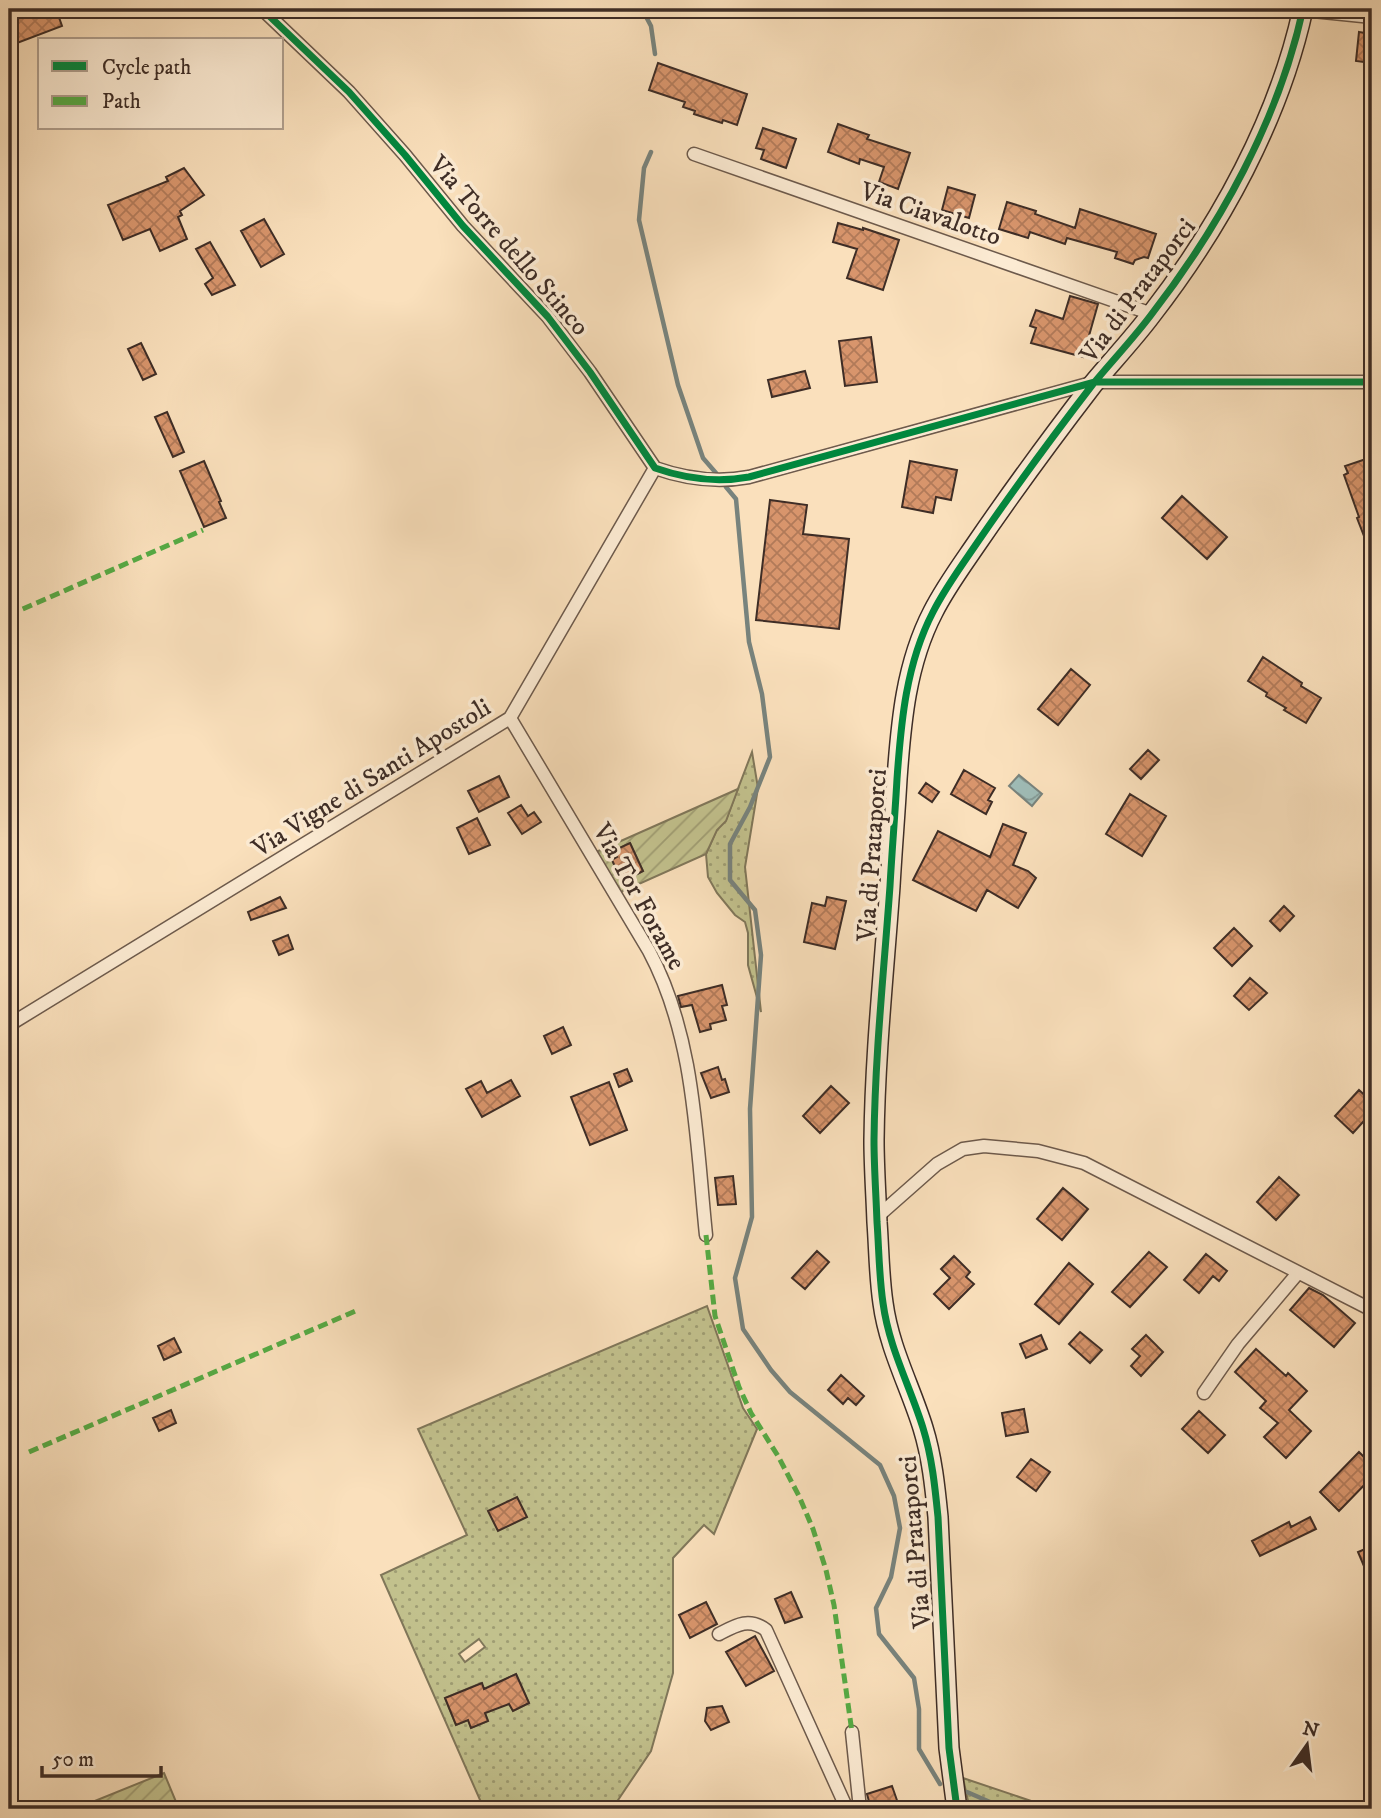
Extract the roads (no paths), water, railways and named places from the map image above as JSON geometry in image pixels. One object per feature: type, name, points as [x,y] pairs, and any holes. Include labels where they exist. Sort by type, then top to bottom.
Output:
[{"type":"street","name":"Via Torre dello Stinco","points":[[262,9],[349,92],[405,155],[469,234],[557,328],[655,468]]},
{"type":"street","points":[[1303,9],[1372,17]]},
{"type":"street","name":"Via di Prataporci","points":[[957,1809],[949,1748],[935,1487],[923,1429],[886,1324],[877,1217],[874,1138],[878,1056],[900,739],[907,687],[929,619],[999,510],[1095,382],[1152,314],[1202,243],[1261,133],[1291,60],[1303,9]]},
{"type":"street","name":"Via Ciavalotto","points":[[694,154],[1152,314]]},
{"type":"street","points":[[655,468],[709,480],[749,477],[1095,382],[1372,382]]},
{"type":"street","name":"Via Vigne di Santi Apostoli","points":[[9,1025],[510,718],[655,468]]},
{"type":"street","name":"Via Tor Forame","points":[[510,718],[649,951],[664,982],[688,1067],[706,1235]]},
{"type":"street","points":[[877,1217],[937,1164],[954,1153],[984,1146],[1038,1151],[1084,1163],[1372,1310]]},
{"type":"street","points":[[1204,1393],[1237,1344],[1298,1273]]},
{"type":"street","points":[[719,1634],[746,1622],[760,1625],[766,1630],[847,1809]]},
{"type":"street","points":[[852,1732],[860,1809]]},
{"type":"water","points":[[1019,775],[1042,794],[1032,806],[1009,786]]},
{"type":"waterway","points":[[642,9],[651,26],[655,54]]},
{"type":"waterway","points":[[651,152],[644,168],[639,220],[678,385],[703,458],[716,473]]},
{"type":"waterway","points":[[726,487],[736,499],[749,642],[762,694],[770,757],[750,807],[730,844],[730,880],[755,910],[761,955],[750,1109],[752,1217],[735,1278],[743,1329],[790,1392],[880,1465],[894,1496],[900,1528],[891,1577],[876,1608],[879,1634],[914,1678],[919,1709],[919,1749],[940,1784]]},
{"type":"waterway","points":[[967,1792],[1006,1809]]}]
